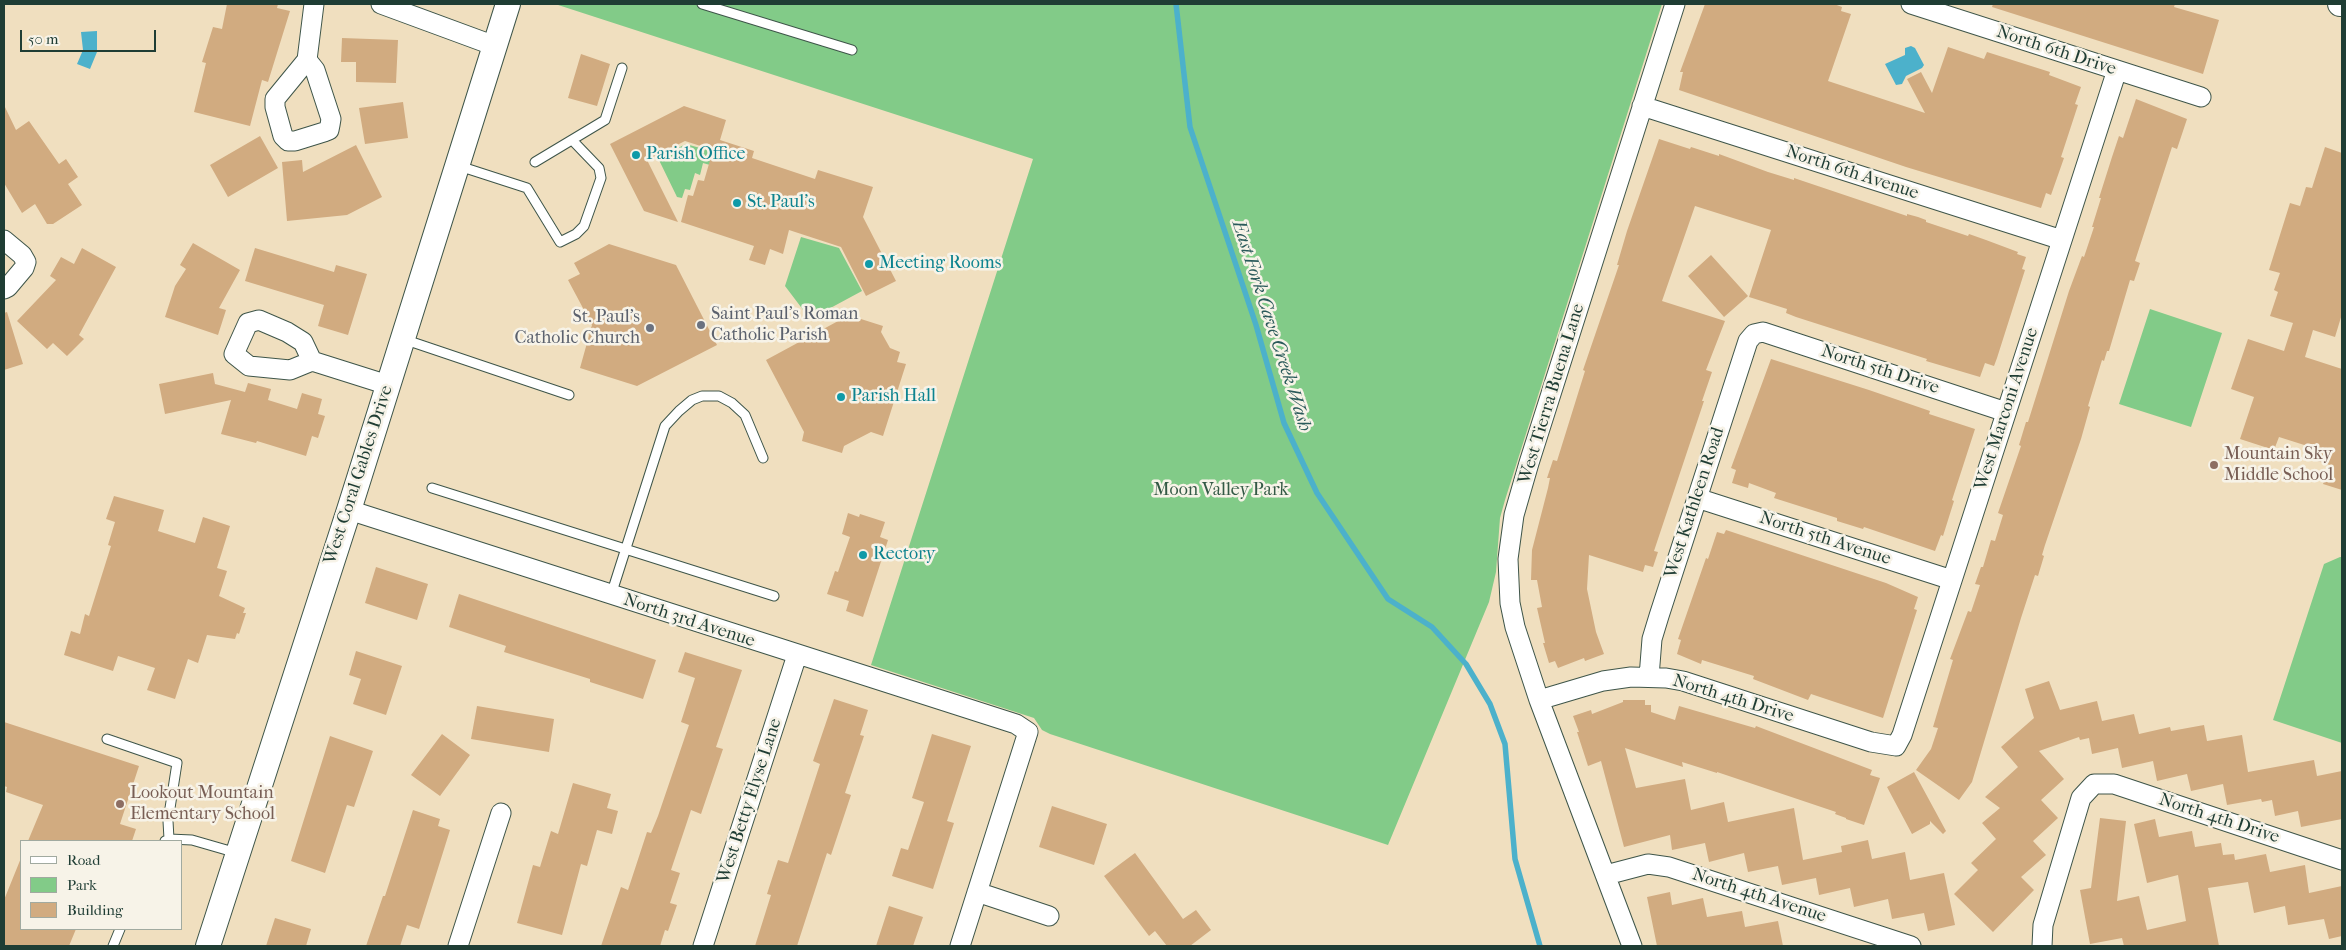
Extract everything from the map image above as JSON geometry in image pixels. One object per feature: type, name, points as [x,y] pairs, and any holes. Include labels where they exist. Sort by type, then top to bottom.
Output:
[{"type":"street","points":[[307,60],[314,4]]},
{"type":"street","points":[[381,4],[495,46]]},
{"type":"street","name":"West Coral Gables Drive","points":[[208,946],[459,166],[508,4]]},
{"type":"street","name":"West Tierra Buena Lane","points":[[1606,874],[1539,700],[1514,628],[1508,579],[1510,535],[1529,463],[1675,4]]},
{"type":"street","name":"North 6th Drive","points":[[1918,5],[1940,8],[2117,70],[2201,97]]},
{"type":"street","name":"West Marconi Avenue","points":[[1896,746],[1902,734],[2117,70]]},
{"type":"street","name":"North 6th Avenue","points":[[1642,106],[2062,240]]},
{"type":"street","points":[[4,240],[22,255],[26,262],[24,268],[8,287],[4,289]]},
{"type":"street","name":"North 5th Drive","points":[[1754,334],[1763,332],[2006,412]]},
{"type":"street","name":"West Kathleen Road","points":[[1649,677],[1652,639],[1748,341],[1754,334]]},
{"type":"street","points":[[312,361],[388,385]]},
{"type":"street","name":"North 5th Avenue","points":[[1697,498],[1952,580]]},
{"type":"street","name":"North 3rd Avenue","points":[[349,510],[1016,724],[1028,732],[977,892]]},
{"type":"street","name":"West Betty Elyse Lane","points":[[703,946],[798,655]]},
{"type":"street","name":"North 4th Drive","points":[[1539,700],[1603,681],[1649,677],[1683,681],[1871,742],[1896,746]]},
{"type":"street","name":"North 4th Drive","points":[[2042,946],[2044,925],[2081,798],[2094,784],[2114,784],[2342,860]]},
{"type":"street","points":[[464,945],[501,813]]},
{"type":"street","name":"North 4th Avenue","points":[[1606,874],[1648,864],[1669,867],[1861,938],[1911,946]]},
{"type":"street","points":[[1606,874],[1632,946]]},
{"type":"street","points":[[960,946],[977,892],[1049,916]]},
{"type":"lane","points":[[702,4],[852,50]]},
{"type":"lane","points":[[535,162],[573,141],[605,120],[622,68]]},
{"type":"lane","points":[[459,166],[527,188],[560,242],[576,234],[586,222],[601,178],[599,168],[573,141]]},
{"type":"lane","points":[[403,339],[569,395]]},
{"type":"lane","points":[[610,595],[664,426],[692,400],[702,396],[719,396],[732,402],[745,415],[763,458]]},
{"type":"lane","points":[[432,488],[774,596]]},
{"type":"lane","points":[[107,739],[177,763],[167,840],[192,840],[237,853]]},
{"type":"lane","points":[[113,946],[120,930]]},
{"type":"green space","name":"Moon Valley Park","points":[[555,4],[1662,4],[1505,500],[1500,518],[1496,572],[1489,602],[1388,845],[1050,734],[1042,730],[1034,718],[871,665],[1033,159]]},
{"type":"green space","points":[[686,144],[714,152],[710,165],[703,163],[700,175],[695,173],[690,190],[685,189],[682,198],[677,197],[658,158]]},
{"type":"green space","points":[[801,237],[839,248],[862,291],[810,319],[785,286]]},
{"type":"green space","points":[[2150,309],[2222,333],[2191,427],[2119,404]]},
{"type":"green space","points":[[2342,557],[2342,743],[2273,720],[2324,564]]},
{"type":"water","points":[[97,31],[97,52],[90,69],[77,64],[83,50],[81,32]]},
{"type":"water","points":[[1911,46],[1915,48],[1924,65],[1922,68],[1906,76],[1902,84],[1896,85],[1885,64],[1905,55],[1905,48]]},
{"type":"building","points":[[227,4],[278,4],[277,8],[290,11],[268,82],[262,80],[250,126],[194,112],[206,63],[202,62],[213,27],[222,29]]},
{"type":"building","points":[[1705,4],[1834,4],[1842,7],[1841,11],[1851,14],[1828,81],[1925,113],[1907,79],[1921,72],[1932,93],[1948,47],[1984,59],[1987,52],[2050,72],[2049,75],[2081,87],[2075,104],[2078,105],[2061,157],[2064,158],[2051,195],[2046,193],[2041,208],[1906,167],[1679,90],[1683,72],[1680,72]]},
{"type":"building","points":[[1993,4],[2175,4],[2174,7],[2219,20],[2203,74],[1992,7]]},
{"type":"building","points":[[342,38],[398,40],[396,83],[356,82],[356,62],[341,62]]},
{"type":"building","points":[[581,54],[610,64],[597,106],[568,98]]},
{"type":"building","points":[[2136,99],[2187,119],[2177,149],[2172,147],[2135,261],[2140,263],[2134,281],[2130,280],[2109,351],[2107,351],[2104,361],[2102,360],[2088,406],[2090,407],[2081,439],[2045,545],[2038,576],[2035,575],[2021,618],[1972,782],[1959,800],[1916,770],[1931,749],[1938,728],[1933,727],[1953,660],[1950,659],[1968,611],[1971,612],[1980,585],[1975,584],[1981,567],[1983,567],[1991,540],[1995,541],[2003,515],[1998,513],[2021,446],[2019,445],[2026,422],[2028,422],[2069,291],[2082,256],[2084,257],[2094,227],[2092,227],[2101,198],[2099,198],[2119,136],[2123,138]]},
{"type":"building","points":[[403,102],[408,138],[365,144],[359,108]]},
{"type":"building","points":[[4,105],[16,130],[29,121],[59,164],[66,159],[78,177],[68,184],[82,205],[53,224],[47,224],[35,204],[22,213],[4,183]]},
{"type":"building","points":[[684,106],[726,120],[720,140],[754,151],[752,158],[815,179],[818,170],[873,187],[863,217],[896,281],[866,296],[841,247],[789,230],[783,254],[770,249],[765,265],[749,260],[754,246],[681,222],[688,195],[693,196],[698,180],[704,181],[713,150],[685,141],[647,160],[678,222],[644,211],[610,144]]},
{"type":"building","points":[[260,136],[278,168],[228,197],[210,165]]},
{"type":"building","points":[[1659,139],[1690,149],[1691,147],[1719,156],[1719,154],[1768,172],[1794,180],[1794,178],[1907,216],[1907,214],[1918,217],[1926,220],[1926,222],[1968,236],[1969,234],[1986,240],[2026,257],[2022,269],[2025,270],[1994,366],[1985,363],[1980,377],[1926,361],[1927,359],[1796,317],[1786,313],[1787,309],[1749,297],[1771,230],[1695,206],[1662,301],[1725,321],[1706,370],[1712,372],[1702,401],[1704,401],[1654,551],[1658,552],[1653,567],[1645,565],[1643,572],[1589,555],[1587,589],[1596,632],[1604,654],[1585,661],[1584,658],[1558,668],[1555,661],[1549,663],[1543,643],[1545,643],[1537,608],[1542,607],[1537,580],[1531,580],[1532,550],[1548,488],[1550,478],[1547,478],[1553,460],[1557,461],[1585,371],[1583,370],[1619,265],[1617,265],[1627,231]]},
{"type":"building","points":[[356,145],[382,197],[347,215],[287,221],[282,162],[302,160],[303,172]]},
{"type":"building","points":[[2325,147],[2342,153],[2342,314],[2335,337],[2313,330],[2305,357],[2342,369],[2342,490],[2323,484],[2330,465],[2317,461],[2320,450],[2279,437],[2274,450],[2240,439],[2254,397],[2231,389],[2248,339],[2284,351],[2293,323],[2270,316],[2278,292],[2274,290],[2280,273],[2269,270],[2290,203],[2300,206],[2306,187],[2312,188]]},
{"type":"building","points":[[193,243],[240,270],[219,308],[226,310],[218,335],[165,317],[175,286],[186,269],[180,265]]},
{"type":"building","name":"St. Paul's Catholic Church","points":[[609,244],[676,265],[717,345],[637,386],[580,368],[592,325],[568,280],[580,274],[574,263]]},
{"type":"building","points":[[82,248],[116,267],[79,335],[84,339],[67,356],[53,343],[47,349],[17,321],[56,280],[50,276],[61,257],[74,264]]},
{"type":"building","points":[[255,248],[334,272],[336,265],[367,274],[348,335],[318,326],[324,305],[245,281]]},
{"type":"building","points":[[1711,255],[1748,296],[1724,317],[1688,276]]},
{"type":"building","points":[[7,312],[23,364],[4,370],[4,313]]},
{"type":"building","name":"Parish Hall","points":[[842,313],[883,326],[881,332],[890,348],[900,352],[897,362],[906,364],[883,436],[871,432],[844,446],[842,453],[802,441],[804,432],[766,360],[840,320]]},
{"type":"building","points":[[1771,359],[1869,390],[1930,411],[1929,414],[1975,429],[1952,500],[1954,501],[1943,536],[1941,535],[1935,551],[1864,527],[1863,529],[1837,521],[1837,518],[1774,498],[1776,493],[1749,483],[1748,488],[1732,483],[1736,470],[1731,468]]},
{"type":"building","points":[[213,373],[215,384],[245,392],[248,383],[271,389],[268,400],[297,409],[302,393],[322,399],[318,414],[325,416],[318,438],[312,436],[306,456],[257,441],[256,443],[221,434],[231,400],[165,414],[159,384]]},
{"type":"building","points":[[114,496],[164,510],[158,531],[195,543],[203,517],[230,526],[217,568],[227,571],[219,596],[245,608],[243,613],[246,613],[239,634],[237,633],[235,639],[207,635],[198,663],[188,659],[175,699],[147,690],[155,668],[118,656],[113,671],[64,655],[71,631],[80,634],[85,614],[89,616],[111,546],[108,545],[115,522],[106,519]]},
{"type":"building","name":"Rectory","points":[[848,513],[859,517],[860,514],[885,522],[880,537],[888,540],[863,617],[846,611],[849,601],[827,594],[835,571],[838,572],[850,537],[842,534]]},
{"type":"building","points":[[1726,530],[1886,583],[1918,597],[1914,609],[1917,610],[1883,718],[1811,694],[1808,700],[1753,679],[1754,676],[1702,660],[1701,664],[1677,654],[1681,640],[1678,639],[1706,558],[1708,559],[1717,532],[1724,534]]},
{"type":"building","points":[[376,567],[428,584],[417,620],[365,603]]},
{"type":"building","points":[[459,594],[656,660],[643,699],[590,682],[590,679],[504,652],[506,646],[449,627]]},
{"type":"building","points":[[356,651],[402,666],[386,715],[353,704],[361,679],[349,675]]},
{"type":"building","points":[[685,652],[742,670],[716,747],[723,749],[701,814],[691,810],[671,870],[680,873],[670,903],[677,905],[668,931],[665,930],[660,946],[601,946],[621,887],[628,890],[647,832],[651,833],[658,816],[689,725],[681,722],[695,678],[678,672]]},
{"type":"building","points":[[2049,681],[2060,710],[2097,701],[2102,721],[2134,714],[2139,734],[2170,727],[2171,731],[2204,725],[2207,741],[2242,735],[2248,772],[2314,760],[2317,776],[2342,771],[2342,819],[2301,827],[2298,811],[2275,816],[2272,800],[2262,802],[2261,799],[2227,805],[2223,784],[2191,791],[2187,774],[2157,781],[2153,761],[2122,768],[2118,748],[2092,754],[2089,738],[2080,740],[2079,737],[2039,751],[2064,779],[2041,800],[2058,818],[2033,841],[2046,855],[2021,877],[2034,890],[1993,932],[1954,894],[1978,870],[1971,863],[1996,839],[1982,823],[2000,808],[1985,797],[2018,767],[2001,747],[2034,718],[2025,689]]},
{"type":"building","points":[[834,699],[868,710],[860,735],[864,736],[845,793],[851,795],[831,855],[827,853],[797,946],[755,946],[771,895],[767,894],[778,860],[788,863],[820,764],[813,761]]},
{"type":"building","points":[[1623,700],[1645,700],[1645,705],[1651,705],[1651,712],[1675,720],[1679,706],[1755,728],[1756,726],[1872,770],[1870,775],[1880,778],[1864,825],[1835,814],[1836,812],[1717,772],[1682,762],[1683,767],[1625,748],[1636,788],[1685,779],[1691,810],[1724,802],[1728,822],[1794,808],[1803,860],[1842,852],[1841,846],[1868,840],[1872,859],[1905,852],[1910,880],[1944,873],[1955,925],[1928,931],[1924,913],[1892,919],[1888,899],[1854,907],[1850,888],[1819,895],[1816,878],[1782,885],[1778,866],[1748,872],[1744,853],[1709,862],[1705,843],[1672,850],[1670,835],[1624,847],[1601,761],[1588,766],[1573,716],[1591,710],[1592,714],[1623,702]]},
{"type":"building","points":[[477,706],[554,719],[549,752],[471,739]]},
{"type":"building","points":[[4,722],[139,766],[120,824],[136,829],[132,840],[28,840],[43,805],[6,792],[7,787],[4,786]]},
{"type":"building","points":[[442,734],[470,755],[440,796],[411,775]]},
{"type":"building","points":[[932,734],[971,746],[947,821],[954,823],[933,889],[892,876],[901,848],[908,850],[924,802],[912,798]]},
{"type":"building","points":[[330,736],[373,751],[354,807],[347,805],[325,873],[291,861]]},
{"type":"building","points":[[1914,772],[1946,831],[1943,834],[1930,821],[1930,824],[1912,834],[1887,787]]},
{"type":"building","points":[[573,783],[611,794],[607,808],[618,811],[612,834],[597,830],[587,866],[581,864],[562,935],[517,923],[533,865],[540,867],[551,831],[558,834]]},
{"type":"building","points":[[1052,806],[1107,824],[1094,865],[1039,847]]},
{"type":"building","points":[[413,810],[440,819],[438,826],[450,830],[419,929],[407,925],[400,946],[366,946],[383,896],[385,896]]},
{"type":"building","points":[[2100,818],[2126,821],[2117,901],[2139,896],[2147,930],[2186,921],[2178,875],[2147,883],[2134,824],[2155,819],[2159,837],[2192,831],[2195,847],[2221,843],[2223,855],[2234,854],[2235,860],[2266,854],[2270,872],[2305,865],[2309,893],[2342,886],[2342,936],[2329,939],[2324,919],[2288,925],[2285,906],[2254,913],[2248,882],[2208,888],[2219,946],[2124,946],[2122,938],[2090,944],[2080,890],[2091,888]]},
{"type":"building","points":[[1135,853],[1183,919],[1196,910],[1211,930],[1190,946],[1167,946],[1155,931],[1149,936],[1104,876]]},
{"type":"building","points":[[20,860],[20,930],[76,930],[69,946],[4,946],[4,900]]},
{"type":"building","points":[[1670,892],[1672,905],[1703,898],[1707,917],[1742,911],[1745,927],[1778,921],[1783,946],[1657,946],[1647,897]]},
{"type":"building","points":[[889,906],[923,917],[913,946],[876,946]]},
{"type":"building","points":[[275,918],[311,929],[306,946],[266,946]]},
{"type":"waterway","name":"East Fork Cave Creek Wash","points":[[1176,4],[1190,127],[1256,325],[1284,423],[1317,493],[1388,599],[1432,627],[1466,664],[1490,704],[1505,744],[1515,859],[1540,946]]},
{"type":"place","name":"Parish Office","points":[[636,155]]},
{"type":"place","name":"St. Paul's","points":[[737,203]]},
{"type":"place","name":"Meeting Rooms","points":[[869,264]]},
{"type":"place","name":"Saint Paul's Roman Catholic Parish","points":[[701,325]]},
{"type":"place","name":"St. Paul's Catholic Church","points":[[650,328]]},
{"type":"place","name":"Parish Hall","points":[[841,397]]},
{"type":"place","name":"Mountain Sky Middle School","points":[[2214,465]]},
{"type":"place","name":"Rectory","points":[[863,555]]},
{"type":"place","name":"Lookout Mountain Elementary School","points":[[120,804]]}]
